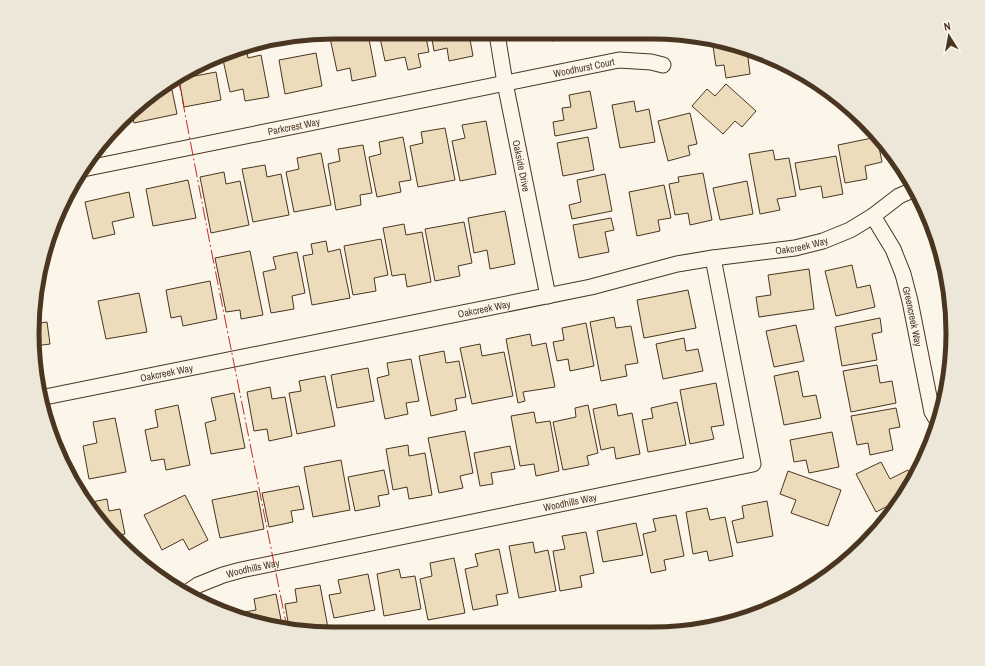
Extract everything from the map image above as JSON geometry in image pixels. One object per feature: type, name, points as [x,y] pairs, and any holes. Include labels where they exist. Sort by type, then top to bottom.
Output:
[{"type":"street","name":"Oakside Drive","points":[[497,39],[548,296]]},
{"type":"street","name":"Woodhurst Court","points":[[505,83],[619,60],[651,62],[663,65]]},
{"type":"street","name":"Parkcrest Way","points":[[91,167],[505,83]]},
{"type":"street","name":"Oakcreek Way","points":[[46,397],[591,287],[677,264],[802,247],[823,241],[850,230],[873,216],[899,196],[910,191]]},
{"type":"street","name":"Greencreek Way","points":[[873,216],[893,249],[903,274],[910,301],[932,412],[934,415]]},
{"type":"street","name":"Woodhills Way","points":[[190,590],[198,585],[223,575],[241,570],[753,464],[713,258]]},
{"type":"building","points":[[330,39],[369,39],[376,76],[352,81],[350,68],[337,71]]},
{"type":"building","points":[[380,39],[426,39],[429,52],[418,54],[421,67],[408,70],[405,57],[385,61]]},
{"type":"building","points":[[432,39],[470,39],[473,56],[449,61],[447,48],[434,51]]},
{"type":"building","points":[[713,46],[748,55],[750,74],[726,78],[724,65],[716,66]]},
{"type":"building","points":[[247,52],[248,58],[261,55],[269,97],[245,101],[243,89],[230,92],[223,60]]},
{"type":"building","points":[[316,53],[322,86],[285,94],[279,60]]},
{"type":"building","points":[[216,72],[221,100],[184,107],[180,82],[187,77]]},
{"type":"building","points":[[726,84],[756,111],[742,127],[735,121],[723,134],[692,106],[707,89],[715,96]]},
{"type":"building","points":[[172,90],[177,114],[134,123],[133,118],[167,91]]},
{"type":"building","points":[[590,91],[597,128],[555,136],[553,122],[564,120],[562,108],[571,107],[569,95]]},
{"type":"building","points":[[634,101],[636,112],[649,109],[655,142],[620,148],[612,105]]},
{"type":"building","points":[[690,113],[697,144],[688,146],[690,155],[668,161],[658,121]]},
{"type":"building","points":[[486,121],[496,174],[460,181],[452,141],[465,138],[462,125]]},
{"type":"building","points":[[445,128],[455,180],[418,187],[410,146],[423,143],[421,132]]},
{"type":"building","points":[[403,137],[411,180],[399,182],[401,192],[377,197],[369,157],[381,154],[379,142]]},
{"type":"building","points":[[588,137],[594,170],[563,176],[557,143]]},
{"type":"building","points":[[872,138],[879,146],[882,162],[865,166],[867,179],[845,183],[838,145]]},
{"type":"building","points":[[363,145],[372,193],[360,195],[361,205],[336,210],[328,164],[340,161],[338,149]]},
{"type":"building","points":[[773,150],[775,160],[789,158],[796,196],[777,199],[780,210],[760,214],[749,154]]},
{"type":"building","points":[[321,153],[331,205],[294,212],[286,172],[299,169],[297,158]]},
{"type":"building","points":[[836,156],[843,194],[823,198],[821,186],[800,190],[795,163]]},
{"type":"building","points":[[265,165],[267,177],[281,174],[289,215],[253,222],[242,169]]},
{"type":"building","points":[[224,172],[226,184],[240,181],[249,225],[211,233],[200,177]]},
{"type":"building","points":[[703,173],[712,220],[690,225],[688,213],[675,215],[669,184],[679,182],[678,177]]},
{"type":"building","points":[[605,174],[612,211],[572,219],[569,205],[581,202],[577,180]]},
{"type":"building","points":[[188,180],[196,218],[153,226],[146,189]]},
{"type":"building","points":[[747,181],[753,214],[720,220],[713,188]]},
{"type":"building","points":[[664,185],[671,218],[658,220],[660,231],[637,236],[629,192]]},
{"type":"building","points":[[129,192],[134,217],[112,222],[115,234],[93,239],[85,202]]},
{"type":"building","points":[[505,211],[515,264],[490,269],[487,250],[474,253],[468,218]]},
{"type":"building","points":[[611,218],[614,230],[605,232],[609,252],[579,258],[573,225]]},
{"type":"building","points":[[464,222],[472,263],[458,266],[460,276],[435,281],[425,229]]},
{"type":"building","points":[[404,224],[406,235],[422,232],[431,282],[407,287],[405,274],[392,276],[383,228]]},
{"type":"building","points":[[381,239],[388,275],[374,278],[376,291],[353,295],[344,246]]},
{"type":"building","points":[[326,241],[328,252],[340,249],[350,298],[312,305],[303,256],[313,254],[311,244]]},
{"type":"building","points":[[250,251],[263,315],[241,319],[240,310],[226,312],[215,258]]},
{"type":"building","points":[[297,252],[305,293],[292,296],[294,309],[271,313],[263,272],[276,269],[273,257]]},
{"type":"building","points":[[852,265],[857,288],[870,285],[875,307],[836,316],[825,271]]},
{"type":"building","points":[[809,269],[814,309],[759,317],[756,297],[771,295],[768,275]]},
{"type":"building","points":[[210,281],[217,319],[183,326],[181,316],[171,318],[166,290]]},
{"type":"building","points":[[688,290],[696,328],[644,338],[637,300]]},
{"type":"building","points":[[139,293],[147,332],[106,339],[98,301]]},
{"type":"building","points":[[614,317],[616,328],[631,326],[638,363],[625,365],[627,376],[601,381],[590,322]]},
{"type":"building","points":[[880,318],[882,332],[872,334],[877,360],[842,366],[835,327]]},
{"type":"building","points":[[47,322],[50,344],[40,345],[40,323]]},
{"type":"building","points":[[586,323],[594,366],[570,371],[568,359],[557,361],[553,342],[564,340],[562,328]]},
{"type":"building","points":[[796,325],[804,361],[774,367],[766,331]]},
{"type":"building","points":[[530,334],[532,346],[546,343],[555,387],[523,392],[525,401],[518,403],[506,339]]},
{"type":"building","points":[[684,338],[686,351],[698,349],[703,371],[663,379],[656,344]]},
{"type":"building","points":[[480,344],[482,356],[504,352],[513,396],[472,404],[460,348]]},
{"type":"building","points":[[444,351],[446,363],[459,361],[466,397],[455,399],[457,410],[431,416],[419,356]]},
{"type":"building","points":[[411,359],[419,401],[406,403],[408,414],[385,419],[377,378],[389,375],[387,363]]},
{"type":"building","points":[[877,365],[880,383],[892,381],[896,403],[851,412],[843,371]]},
{"type":"building","points":[[368,368],[374,401],[337,408],[331,375]]},
{"type":"building","points":[[798,371],[803,397],[816,395],[821,418],[784,425],[774,376]]},
{"type":"building","points":[[325,376],[335,426],[297,434],[289,393],[301,391],[299,381]]},
{"type":"building","points":[[716,383],[724,425],[711,427],[714,439],[690,444],[680,390]]},
{"type":"building","points":[[270,387],[272,399],[285,397],[292,436],[269,441],[267,429],[254,431],[247,392]]},
{"type":"building","points":[[234,393],[245,448],[211,454],[205,423],[216,420],[211,398]]},
{"type":"building","points":[[677,402],[686,445],[648,452],[642,420],[653,418],[651,408]]},
{"type":"building","points":[[616,404],[618,416],[632,413],[640,454],[616,459],[614,447],[601,450],[593,409]]},
{"type":"building","points":[[178,405],[190,465],[166,470],[164,459],[151,461],[145,430],[158,427],[155,410]]},
{"type":"building","points":[[588,405],[598,453],[587,456],[589,465],[563,470],[553,422],[576,417],[575,408]]},
{"type":"building","points":[[896,408],[900,427],[889,429],[893,450],[870,455],[868,443],[857,445],[851,416]]},
{"type":"building","points":[[534,412],[536,423],[550,421],[559,471],[536,476],[534,464],[520,466],[511,416]]},
{"type":"building","points":[[115,418],[126,472],[89,479],[83,446],[97,443],[93,422]]},
{"type":"building","points":[[465,431],[473,473],[460,476],[463,488],[439,493],[428,438]]},
{"type":"building","points":[[832,432],[839,467],[809,473],[806,460],[794,462],[790,440]]},
{"type":"building","points":[[408,445],[409,456],[425,453],[432,495],[409,499],[407,487],[393,490],[386,449]]},
{"type":"building","points":[[510,446],[515,469],[491,473],[493,484],[480,486],[474,453]]},
{"type":"building","points":[[341,460],[350,510],[313,517],[304,467]]},
{"type":"building","points":[[881,462],[890,479],[908,470],[910,474],[890,505],[876,512],[856,474]]},
{"type":"building","points":[[384,470],[389,494],[378,496],[380,506],[355,511],[348,477]]},
{"type":"building","points":[[788,471],[841,490],[828,526],[791,513],[796,500],[780,494]]},
{"type":"building","points":[[299,486],[304,509],[291,511],[293,522],[269,527],[262,493]]},
{"type":"building","points":[[257,491],[264,529],[220,538],[212,500]]},
{"type":"building","points":[[185,495],[208,540],[189,550],[183,539],[162,550],[144,515]]},
{"type":"building","points":[[107,499],[109,511],[120,509],[125,534],[119,535],[93,502]]},
{"type":"building","points":[[767,501],[773,536],[737,543],[732,521],[744,518],[742,506]]},
{"type":"building","points":[[707,508],[710,520],[725,517],[733,556],[709,561],[707,551],[693,554],[686,512]]},
{"type":"building","points":[[676,515],[684,556],[664,560],[666,570],[651,573],[643,534],[656,531],[653,519]]},
{"type":"building","points":[[636,523],[643,555],[603,562],[597,531]]},
{"type":"building","points":[[586,532],[594,573],[580,576],[582,587],[560,591],[553,551],[565,549],[562,536]]},
{"type":"building","points":[[533,542],[535,553],[548,550],[556,591],[519,598],[509,546]]},
{"type":"building","points":[[499,549],[508,593],[496,595],[498,605],[473,610],[465,569],[478,566],[475,554]]},
{"type":"building","points":[[454,558],[465,613],[428,620],[420,579],[432,576],[430,563]]},
{"type":"building","points":[[399,569],[401,578],[415,576],[421,609],[384,616],[377,574]]},
{"type":"building","points":[[368,574],[375,610],[334,618],[329,595],[341,593],[338,580]]},
{"type":"building","points":[[320,585],[328,627],[288,623],[285,604],[297,602],[295,589]]},
{"type":"building","points":[[276,594],[281,622],[242,612],[256,610],[254,599]]},
{"type":"power","points":[[179,83],[286,623]]}]
